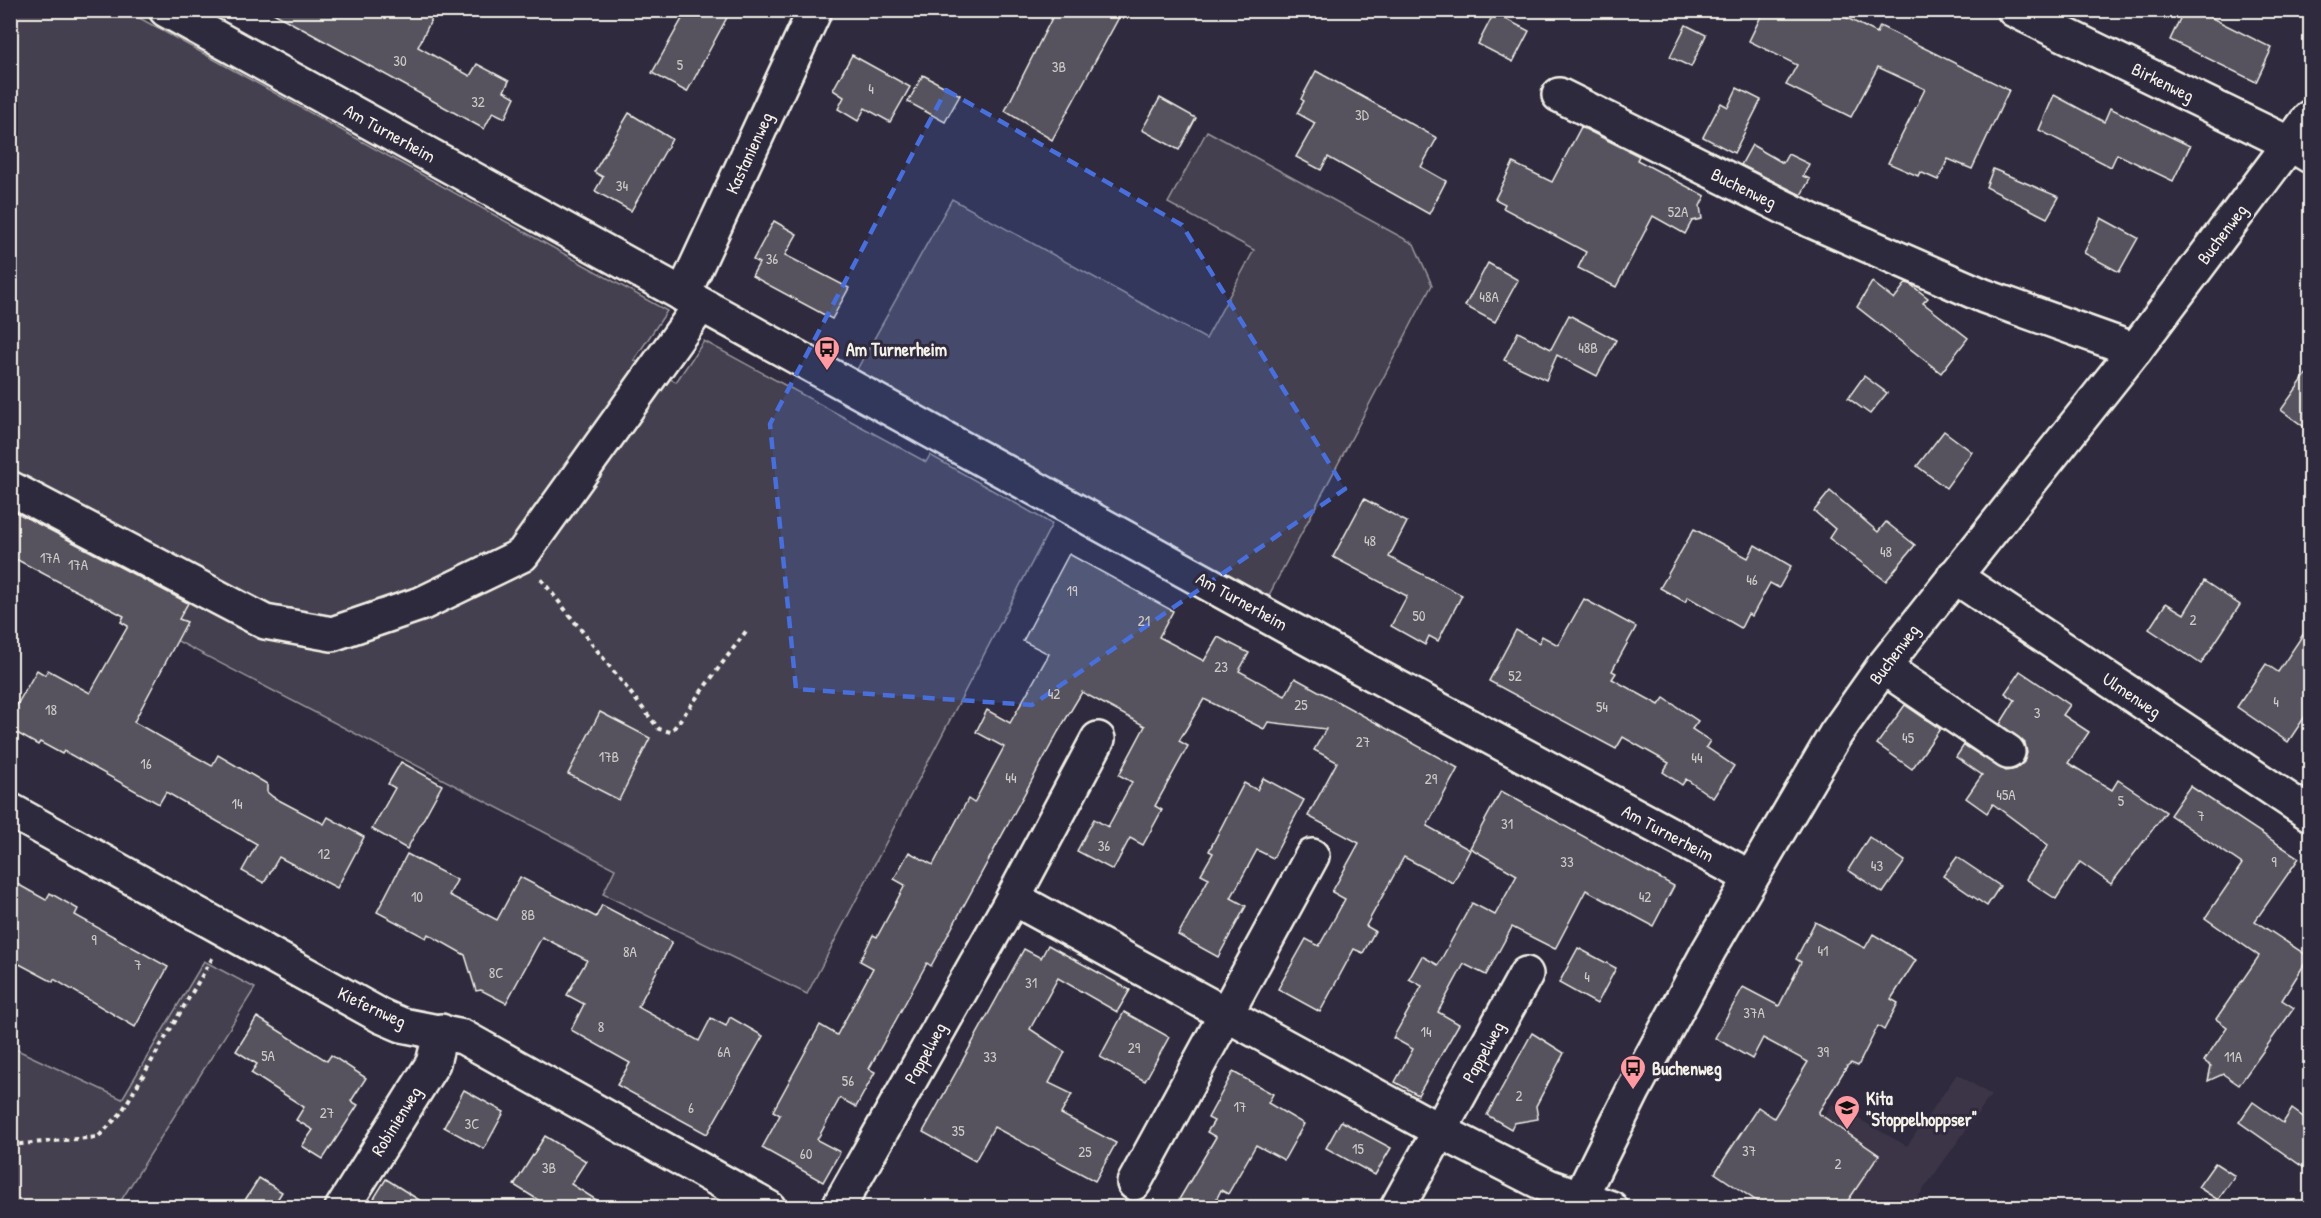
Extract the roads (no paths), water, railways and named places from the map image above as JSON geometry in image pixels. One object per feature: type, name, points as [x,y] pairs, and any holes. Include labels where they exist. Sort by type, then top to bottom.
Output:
[{"type":"street","name":"Am Turnerheim","points":[[166,10],[692,300],[1750,877]]},
{"type":"street","name":"Kastanienweg","points":[[10,488],[265,622],[332,634],[423,603],[522,555],[692,300],[815,10]]},
{"type":"street","name":"Birkenweg","points":[[2014,10],[2300,150]]},
{"type":"street","name":"Buchenweg","points":[[1559,95],[1812,221],[1984,296],[2135,350]]},
{"type":"street","name":"Buchenweg","points":[[1578,1203],[1633,1091],[1750,877],[1835,735],[1883,667],[1954,576],[2135,350],[2300,150],[2310,117]]},
{"type":"street","name":"Ulmenweg","points":[[1954,576],[2310,814]]},
{"type":"street","points":[[1883,667],[2008,753]]},
{"type":"street","name":"Pappelweg","points":[[838,1208],[1013,898],[1098,739]]},
{"type":"street","name":"Kiefernweg","points":[[10,810],[381,1016],[402,1025],[464,1037],[769,1208]]},
{"type":"street","points":[[1134,1183],[1312,856]]},
{"type":"street","points":[[1013,898],[1440,1131],[1578,1203],[1611,1208]]},
{"type":"street","name":"Pappelweg","points":[[1397,1208],[1526,974]]},
{"type":"street","name":"Robinienweg","points":[[342,1208],[433,1063],[441,1031]]},
{"type":"place","name":"Am Turnerheim","points":[[827,372]]},
{"type":"place","name":"Buchenweg","points":[[1633,1091]]},
{"type":"place","name":"Kita \"Stoppelhoppser\"","points":[[1847,1131]]}]
